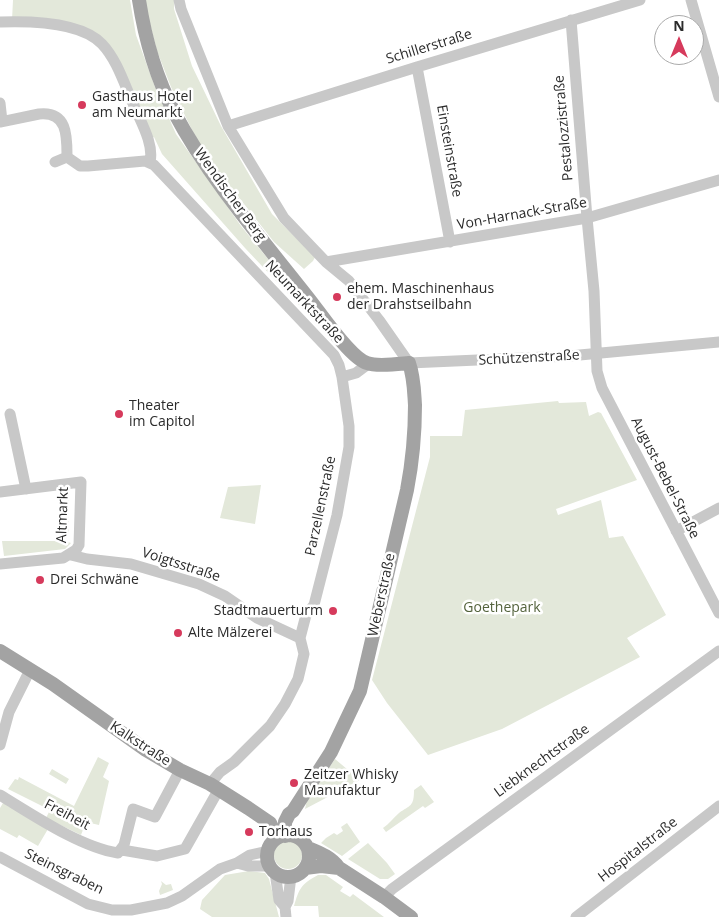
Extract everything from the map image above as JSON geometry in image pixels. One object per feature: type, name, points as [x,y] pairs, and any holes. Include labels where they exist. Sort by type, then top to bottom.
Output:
[{"type":"main road","name":"Wendischer Berg","points":[[139,0],[143,24],[154,62],[174,111],[192,143],[237,207],[319,312],[358,358],[368,364]]},
{"type":"main road","name":"Schützenstraße","points":[[368,364],[409,363]]},
{"type":"main road","name":"Weberstraße","points":[[286,837],[286,818],[293,811],[332,752],[360,691],[413,458],[415,437],[414,384],[413,373],[409,363]]},
{"type":"main road","name":"Kalkstraße","points":[[0,651],[146,750],[180,770],[215,787],[270,823],[286,837]]},
{"type":"main road","points":[[286,837],[304,842],[308,848],[309,859],[305,868],[298,874],[291,876],[283,876],[273,869],[268,859],[271,844],[286,837]]},
{"type":"main road","points":[[308,848],[320,852],[334,861],[339,868],[384,897],[410,917]]},
{"type":"main road","points":[[305,868],[321,866],[339,868]]},
{"type":"street","points":[[179,0],[181,10],[228,126],[284,218],[326,262],[348,281],[379,320],[409,363]]},
{"type":"street","name":"Schillerstraße","points":[[228,126],[640,0]]},
{"type":"street","points":[[691,0],[719,97]]},
{"type":"street","name":"Pestalozzistraße","points":[[571,20],[586,218],[594,291],[595,354]]},
{"type":"street","points":[[0,22],[49,24],[75,29],[90,34],[102,44],[116,66],[138,115],[152,154],[150,162],[145,160],[88,166],[80,166],[67,157]]},
{"type":"street","name":"Einsteinstraße","points":[[417,67],[450,242]]},
{"type":"street","points":[[0,103],[1,121],[45,113],[53,115],[63,123],[66,131],[67,157]]},
{"type":"street","points":[[55,162],[67,157]]},
{"type":"street","name":"Neumarktstraße","points":[[150,162],[334,355],[340,365],[342,377]]},
{"type":"street","name":"Von-Harnack-Straße","points":[[326,262],[586,218],[719,180]]},
{"type":"street","name":"Schützenstraße","points":[[409,363],[595,354],[719,342]]},
{"type":"street","name":"August-Bebel-Straße","points":[[595,354],[602,388],[719,613]]},
{"type":"street","name":"Schützenstraße","points":[[342,377],[356,373],[368,364]]},
{"type":"street","name":"Parzellenstraße","points":[[300,638],[306,615],[314,605],[337,515],[348,446],[349,426],[342,377]]},
{"type":"street","points":[[10,414],[26,488]]},
{"type":"street","name":"Altmarkt","points":[[0,492],[80,482],[78,545],[76,550],[63,558],[0,564]]},
{"type":"street","points":[[676,531],[719,508]]},
{"type":"street","name":"Voigtsstraße","points":[[71,554],[87,559],[131,564],[199,584],[225,596],[257,618],[300,638]]},
{"type":"street","name":"Freiheit","points":[[0,795],[60,831],[112,852],[118,853],[122,850],[158,856],[185,849],[215,787],[220,772],[234,762],[270,726],[285,704],[298,679],[304,654],[300,638]]},
{"type":"street","name":"Liebknechtstraße","points":[[384,897],[392,889],[719,651]]},
{"type":"street","points":[[0,745],[9,712],[30,670]]},
{"type":"street","points":[[122,850],[134,809],[155,817],[180,770]]},
{"type":"street","name":"Hospitalstraße","points":[[576,917],[719,806]]},
{"type":"street","name":"Steinsgraben","points":[[0,857],[71,896],[98,907],[112,910],[131,910],[158,906],[174,900],[220,869],[250,855],[268,852]]},
{"type":"street","points":[[237,862],[248,866],[273,869],[279,900],[285,912]]},
{"type":"street","points":[[285,912],[291,876]]},
{"type":"green space","points":[[13,0],[130,0],[136,35],[155,87],[176,134],[241,226],[314,315],[310,317],[245,248],[162,154],[154,137],[151,138],[99,36],[12,20]]},
{"type":"green space","points":[[144,0],[174,0],[174,9],[192,66],[221,126],[272,214],[315,257],[304,269],[274,242],[210,161],[171,87],[157,51]]},
{"type":"green space","name":"Goethepark","points":[[558,401],[559,403],[586,402],[589,416],[598,412],[601,413],[637,480],[556,509],[558,515],[601,500],[609,538],[623,536],[666,615],[627,638],[640,657],[502,729],[428,755],[387,703],[372,680],[430,457],[430,436],[462,436],[465,410]]},
{"type":"green space","points":[[261,485],[255,524],[220,518],[228,487]]},
{"type":"green space","points":[[67,496],[69,496],[69,534],[59,535],[57,531]]},
{"type":"green space","points":[[2,541],[64,541],[71,543],[65,549],[4,556]]},
{"type":"green space","points":[[98,757],[109,763],[103,777],[109,781],[99,825],[86,822],[81,835],[46,818],[50,810],[8,789],[15,779],[18,780],[19,777],[74,806]]},
{"type":"green space","points":[[335,759],[360,780],[305,809],[307,800]]},
{"type":"green space","points":[[52,769],[69,779],[66,784],[49,774]]},
{"type":"green space","points":[[421,785],[434,802],[425,808],[423,806],[386,832],[383,828],[411,805],[414,790]]},
{"type":"green space","points":[[3,803],[48,829],[38,846],[19,835],[17,838],[0,829],[0,808]]},
{"type":"green space","points":[[347,823],[360,842],[342,856],[321,843],[334,833],[337,835],[343,831],[341,827]]},
{"type":"green space","points":[[288,841],[298,845],[302,855],[298,865],[288,869],[278,865],[274,855],[278,845]]},
{"type":"green space","points":[[368,843],[395,874],[388,879],[380,879],[348,859]]},
{"type":"green space","points":[[249,871],[265,873],[269,879],[279,917],[212,917],[200,909],[202,900],[225,875]]},
{"type":"green space","points":[[318,875],[326,875],[343,887],[340,891],[350,897],[353,894],[384,917],[319,917],[318,906],[294,906],[297,895],[302,888],[308,881]]},
{"type":"green space","points":[[161,881],[166,885],[171,884],[173,890],[160,895]]},
{"type":"place","name":"Gasthaus Hotel am Neumarkt","points":[[82,105]]},
{"type":"place","name":"ehem. Maschinenhaus der Drahstseilbahn","points":[[337,297]]},
{"type":"place","name":"Theater im Capitol","points":[[119,414]]},
{"type":"place","name":"Drei Schwäne","points":[[40,580]]},
{"type":"place","name":"Stadtmauerturm","points":[[333,611]]},
{"type":"place","name":"Alte Mälzerei","points":[[178,633]]},
{"type":"place","name":"Zeitzer Whisky Manufaktur","points":[[294,783]]},
{"type":"place","name":"Torhaus","points":[[249,832]]}]
